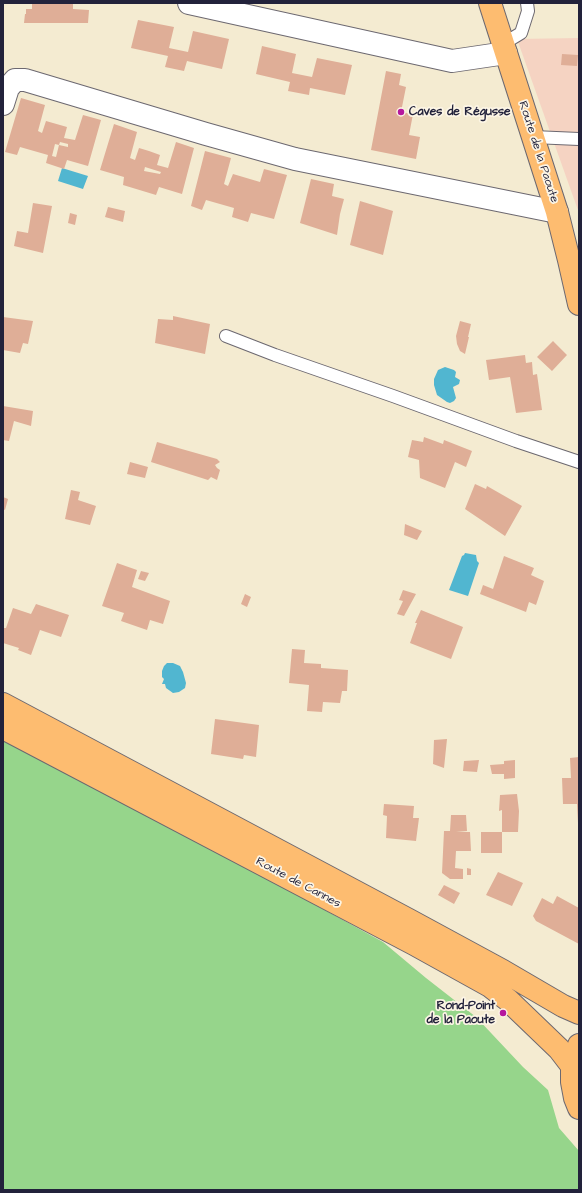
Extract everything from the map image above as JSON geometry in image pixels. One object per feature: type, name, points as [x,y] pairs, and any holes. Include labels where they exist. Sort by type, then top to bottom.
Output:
[{"type":"main road","name":"Route de la Paoute","points":[[490,3],[556,212],[574,260],[579,304]]},
{"type":"main road","name":"Route de Cannes","points":[[3,704],[60,746],[490,986],[508,1000],[559,1049],[572,1066]]},
{"type":"main road","name":"Route de Cannes","points":[[3,728],[60,746],[503,971],[563,1006],[579,1012]]},
{"type":"main road","points":[[579,1045],[572,1066],[572,1082],[575,1098],[579,1108]]},
{"type":"street","points":[[189,3],[452,61],[505,48]]},
{"type":"street","points":[[3,104],[8,88],[15,80],[25,80],[295,159],[556,212]]},
{"type":"lane","points":[[505,48],[521,33],[528,11],[527,3]]},
{"type":"lane","points":[[533,137],[579,139]]},
{"type":"lane","points":[[226,336],[275,355],[579,462]]},
{"type":"shaded area","points":[[579,38],[579,213],[517,39]]},
{"type":"green space","points":[[3,741],[115,795],[383,942],[476,1017],[523,1067],[548,1090],[559,1128],[579,1151],[579,1190],[3,1190]]},
{"type":"water","points":[[62,168],[88,176],[83,189],[58,181]]},
{"type":"water","points":[[445,367],[454,370],[456,372],[455,377],[460,380],[459,384],[453,387],[456,398],[450,403],[437,395],[434,385],[434,379],[438,370]]},
{"type":"water","points":[[465,553],[476,555],[479,563],[468,596],[449,590],[462,556]]},
{"type":"water","points":[[167,663],[173,663],[180,666],[183,672],[186,683],[185,688],[179,692],[173,693],[166,688],[165,684],[162,684],[164,679],[162,677],[162,671]]},
{"type":"building","points":[[32,3],[73,3],[73,9],[89,10],[88,23],[24,23],[26,9],[32,9]]},
{"type":"building","points":[[138,20],[174,27],[169,48],[188,52],[193,31],[229,39],[222,69],[187,61],[184,71],[165,67],[168,56],[131,48]]},
{"type":"building","points":[[262,46],[296,54],[292,73],[312,77],[317,58],[352,65],[345,95],[310,88],[309,95],[288,91],[290,82],[256,74]]},
{"type":"building","points":[[562,54],[578,55],[577,66],[561,65]]},
{"type":"building","points":[[386,71],[401,74],[399,85],[406,87],[401,112],[413,114],[409,135],[420,137],[416,159],[371,150]]},
{"type":"building","points":[[21,98],[45,105],[38,131],[42,133],[46,121],[67,127],[64,138],[75,140],[83,115],[101,120],[88,166],[67,160],[64,169],[46,163],[48,155],[20,147],[17,155],[5,152]],"holes":[[[60,142],[68,144],[68,147],[59,145]],[[55,144],[59,145],[56,157],[52,156]]]},
{"type":"building","points":[[114,124],[137,132],[130,158],[135,160],[139,148],[160,155],[157,165],[168,168],[176,142],[194,148],[182,194],[159,187],[156,195],[123,185],[124,177],[100,170]],"holes":[[[145,167],[161,172],[160,174],[144,171]]]},
{"type":"building","points":[[205,151],[231,158],[224,184],[228,186],[233,174],[260,182],[264,169],[287,175],[274,219],[251,213],[248,222],[232,217],[234,208],[206,200],[202,210],[191,206]]},
{"type":"building","points":[[311,179],[334,184],[332,196],[344,199],[337,235],[300,223]]},
{"type":"building","points":[[360,201],[393,211],[383,255],[350,245]]},
{"type":"building","points":[[33,203],[52,206],[43,253],[14,246],[17,231],[28,233]]},
{"type":"building","points":[[108,207],[125,211],[123,222],[105,217]]},
{"type":"building","points":[[70,213],[77,215],[75,225],[68,223]]},
{"type":"building","points":[[173,316],[210,324],[205,354],[155,343],[158,319],[173,320]]},
{"type":"building","points":[[3,317],[33,321],[28,344],[23,343],[20,353],[3,350]]},
{"type":"building","points":[[460,321],[471,324],[465,354],[460,351],[457,344],[456,336]]},
{"type":"building","points":[[553,341],[567,355],[552,371],[537,357]]},
{"type":"building","points":[[525,355],[526,363],[532,362],[533,375],[537,374],[542,410],[516,413],[510,377],[489,380],[486,360]]},
{"type":"building","points":[[3,406],[33,411],[31,426],[14,421],[9,441],[3,440]]},
{"type":"building","points":[[424,437],[443,444],[444,440],[472,451],[466,467],[455,462],[445,488],[420,478],[419,460],[408,457],[412,440],[423,442]]},
{"type":"building","points":[[157,442],[217,459],[220,462],[215,465],[220,470],[217,480],[211,477],[208,480],[151,462]]},
{"type":"building","points":[[130,462],[148,467],[145,478],[127,474]]},
{"type":"building","points":[[475,484],[486,489],[487,486],[522,506],[505,536],[465,509]]},
{"type":"building","points":[[71,490],[80,492],[78,500],[96,506],[90,525],[65,519]]},
{"type":"building","points":[[3,497],[8,499],[5,510],[3,509]]},
{"type":"building","points":[[405,524],[422,531],[417,540],[404,535]]},
{"type":"building","points":[[504,556],[534,568],[531,575],[544,581],[536,605],[529,602],[526,612],[480,594],[483,585],[493,589]]},
{"type":"building","points":[[117,563],[137,570],[132,587],[170,601],[163,624],[150,620],[147,630],[121,621],[124,613],[102,606]]},
{"type":"building","points":[[141,571],[149,573],[145,581],[138,579]]},
{"type":"building","points":[[403,590],[416,594],[404,616],[397,614],[403,601],[399,600]]},
{"type":"building","points":[[245,594],[251,597],[247,607],[241,604]]},
{"type":"building","points":[[36,604],[69,615],[61,637],[40,630],[31,655],[18,650],[19,648],[3,643],[3,632],[4,628],[6,628],[13,608],[31,614]]},
{"type":"building","points":[[421,610],[463,627],[451,659],[410,643],[417,623],[415,623]]},
{"type":"building","points":[[292,649],[305,650],[304,663],[321,664],[321,668],[348,670],[347,691],[342,691],[340,703],[323,702],[322,712],[307,711],[309,685],[289,683]]},
{"type":"building","points":[[215,719],[259,725],[256,757],[244,755],[243,759],[211,754]]},
{"type":"building","points":[[447,739],[444,768],[433,764],[434,740]]},
{"type":"building","points":[[579,757],[578,823],[577,804],[563,804],[562,778],[571,778],[570,758]]},
{"type":"building","points":[[479,760],[477,772],[463,771],[464,761]]},
{"type":"building","points":[[515,760],[515,778],[504,779],[504,774],[492,774],[490,765],[504,764],[504,761]]},
{"type":"building","points":[[517,794],[519,811],[518,832],[502,832],[502,810],[499,811],[500,795]]},
{"type":"building","points":[[384,804],[414,806],[413,818],[419,818],[416,841],[386,838],[387,816],[383,815]]},
{"type":"building","points":[[451,815],[466,815],[467,831],[456,832],[470,832],[471,851],[456,851],[455,868],[463,869],[463,879],[450,879],[442,873],[444,831],[450,831]]},
{"type":"building","points":[[481,832],[502,832],[502,853],[481,853]]},
{"type":"building","points":[[467,868],[471,869],[471,875],[467,875]]},
{"type":"building","points":[[498,872],[523,883],[512,906],[486,895]]},
{"type":"building","points":[[444,885],[460,893],[454,904],[438,895]]},
{"type":"building","points":[[557,896],[579,908],[579,944],[536,921],[533,916],[542,898],[553,904]]},
{"type":"place","name":"Caves de Régusse","points":[[401,112]]},
{"type":"place","name":"Rond-Point de la Paoute","points":[[503,1013]]}]
